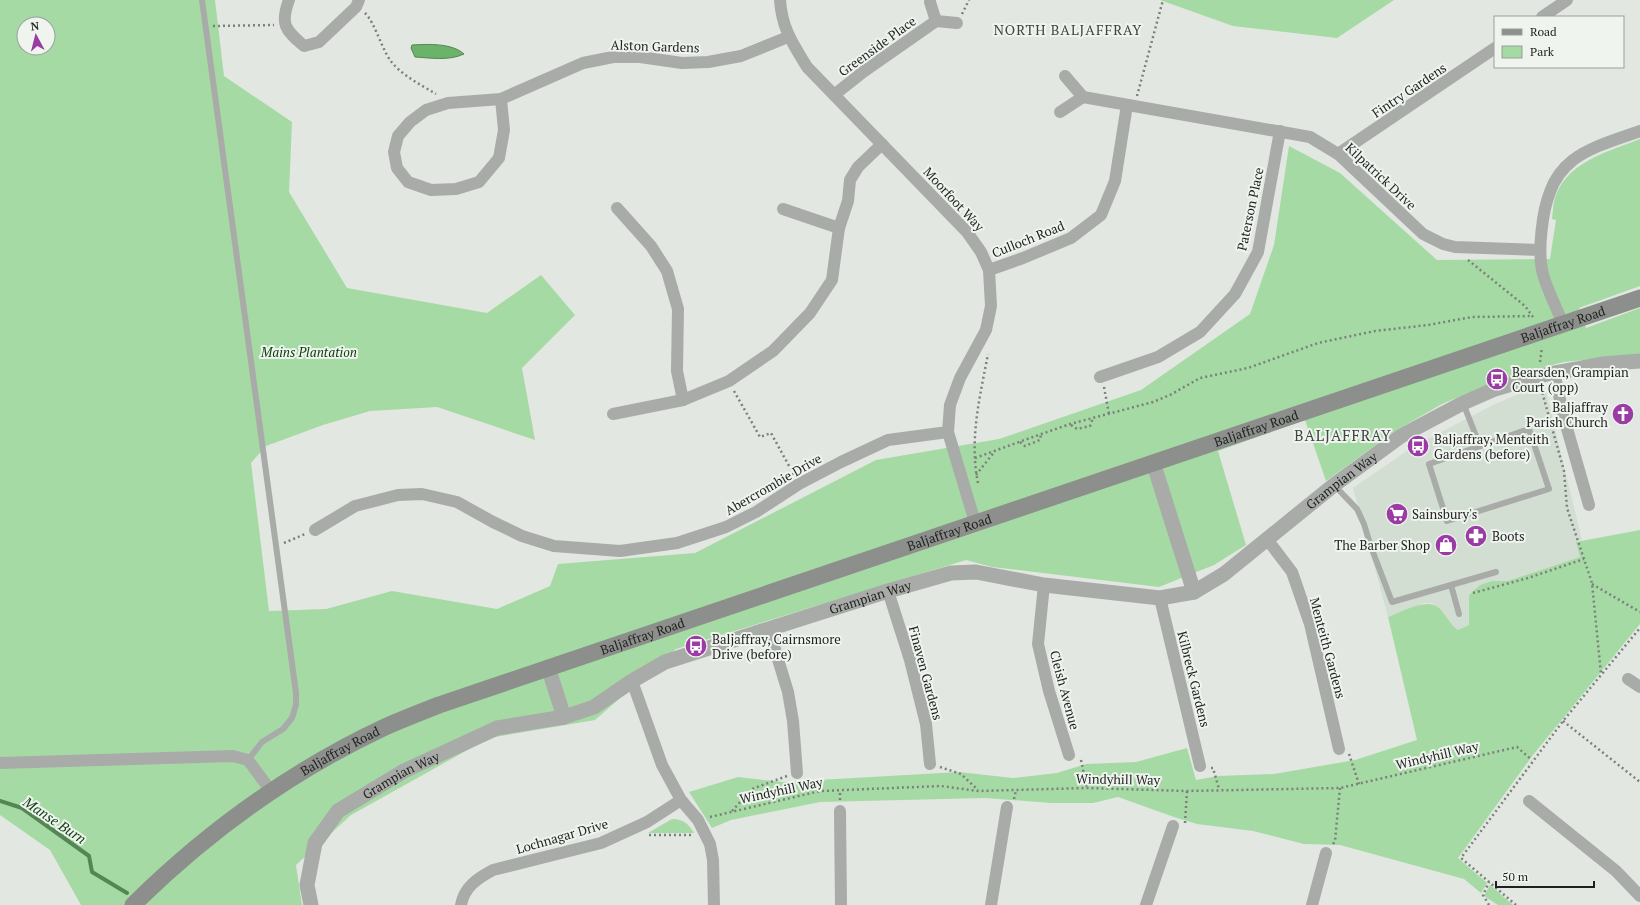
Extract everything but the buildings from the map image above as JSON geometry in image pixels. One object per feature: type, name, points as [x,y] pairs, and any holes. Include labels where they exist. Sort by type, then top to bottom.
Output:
[{"type":"main road","name":"Baljaffray Road","points":[[132,905],[191,851],[229,821],[271,792],[312,766],[386,727],[439,705],[975,522],[1640,298]]},
{"type":"street","points":[[289,0],[284,13],[284,24],[291,35],[304,46],[319,42],[358,3]]},
{"type":"street","name":"Moorfoot Way","points":[[780,0],[781,14],[788,37],[807,68],[967,232],[981,252],[989,270],[991,306],[986,330],[960,378],[950,405],[948,432],[975,522]]},
{"type":"street","points":[[1543,16],[1567,0]]},
{"type":"street","name":"Greenside Place","points":[[930,2],[936,21]]},
{"type":"street","name":"Greenside Place","points":[[834,95],[863,72],[936,21],[957,23]]},
{"type":"street","name":"Alston Gardens","points":[[501,99],[504,130],[499,158],[479,182],[456,189],[431,190],[408,182],[397,168],[394,152],[398,136],[410,122],[426,110],[448,103],[501,99],[583,63],[613,57],[640,57],[682,63],[708,62],[741,56],[788,37]]},
{"type":"street","name":"Fintry Gardens","points":[[1338,154],[1494,49]]},
{"type":"street","points":[[1060,112],[1083,97],[1065,76]]},
{"type":"street","name":"Kilpatrick Drive","points":[[1083,97],[1310,137],[1338,154],[1423,234],[1443,244],[1455,247],[1540,250]]},
{"type":"street","name":"Culloch Road","points":[[989,270],[1071,238],[1101,215],[1115,181],[1130,106]]},
{"type":"street","name":"Paterson Place","points":[[1100,377],[1158,357],[1200,332],[1235,294],[1258,252],[1280,131]]},
{"type":"street","points":[[1563,324],[1542,272],[1540,250],[1549,192],[1559,175],[1573,160],[1592,150],[1640,131]]},
{"type":"street","points":[[613,414],[684,400],[729,382],[773,351],[810,313],[832,280],[839,228],[848,201],[850,180],[858,167],[882,144]]},
{"type":"street","points":[[617,208],[651,246],[667,271],[678,309],[676,371],[684,400]]},
{"type":"street","points":[[783,209],[839,228]]},
{"type":"street","name":"Grampian Way","points":[[311,905],[307,885],[315,842],[338,811],[404,771],[497,728],[564,718],[594,706],[632,681],[666,662],[888,591],[951,573],[976,572],[1044,585],[1160,598],[1194,592],[1224,574],[1334,485],[1401,436],[1463,403],[1495,389],[1554,372],[1602,364],[1640,361]]},
{"type":"street","points":[[1554,372],[1564,418],[1589,505]]},
{"type":"street","name":"Abercrombie Drive","points":[[315,530],[355,506],[398,495],[422,494],[457,502],[522,536],[554,546],[620,551],[678,543],[726,527],[756,512],[799,484],[888,440],[948,432]]},
{"type":"street","points":[[1153,462],[1194,592]]},
{"type":"street","name":"Menteith Gardens","points":[[1267,539],[1292,572],[1310,624],[1339,748]]},
{"type":"street","name":"Cleish Avenue","points":[[1044,585],[1038,644],[1048,691],[1069,755]]},
{"type":"street","name":"Finaven Gardens","points":[[888,591],[910,660],[926,724],[930,764]]},
{"type":"street","name":"Kilbreck Gardens","points":[[1160,598],[1200,766]]},
{"type":"street","points":[[769,630],[788,692],[793,721],[797,773]]},
{"type":"street","points":[[548,667],[564,718]]},
{"type":"street","points":[[1628,679],[1640,687]]},
{"type":"street","points":[[632,681],[662,766],[681,800],[698,820],[707,836],[712,852],[714,905]]},
{"type":"street","points":[[0,763],[234,756],[248,760],[271,792]]},
{"type":"street","name":"Lochnagar Drive","points":[[461,905],[462,898],[467,889],[479,878],[493,870],[601,843],[647,822],[681,800]]},
{"type":"street","points":[[1529,801],[1616,871],[1640,896]]},
{"type":"street","points":[[991,905],[1007,806]]},
{"type":"street","points":[[840,811],[841,905]]},
{"type":"street","points":[[1146,905],[1173,826]]},
{"type":"street","points":[[1312,905],[1326,853]]},
{"type":"lane","points":[[202,0],[296,693],[296,705],[292,718],[283,729],[262,742],[248,760]]},
{"type":"lane","points":[[1463,403],[1480,446]]},
{"type":"lane","points":[[1529,429],[1549,489],[1447,521],[1429,464],[1480,446],[1529,429]]},
{"type":"lane","points":[[1334,485],[1356,509],[1364,524],[1392,602],[1496,572]]},
{"type":"lane","points":[[1451,586],[1459,614]]},
{"type":"path","points":[[1130,106],[1163,0]]},
{"type":"path","points":[[358,3],[371,21],[391,61],[405,75],[448,103]]},
{"type":"path","points":[[205,26],[284,24]]},
{"type":"path","points":[[1455,247],[1475,266],[1526,306],[1535,322],[1524,328],[1530,345],[1541,342],[1542,347],[1538,376],[1564,471],[1567,508],[1592,583],[1601,674]]},
{"type":"path","points":[[974,458],[1070,424],[1153,402],[1170,395],[1200,378],[1248,368],[1318,343],[1375,331],[1428,325],[1472,317],[1532,316]]},
{"type":"path","points":[[968,501],[980,497],[974,458],[976,412],[990,343],[986,330]]},
{"type":"path","points":[[729,382],[760,437],[771,432],[799,484]]},
{"type":"path","points":[[1105,393],[1110,414]]},
{"type":"path","points":[[1070,424],[1077,429],[1090,426],[1094,418]]},
{"type":"path","points":[[1019,442],[1025,446],[1040,440],[1041,434]]},
{"type":"path","points":[[976,475],[995,450]]},
{"type":"path","points":[[276,546],[315,530]]},
{"type":"path","points":[[1474,593],[1528,578],[1584,559]]},
{"type":"path","points":[[1592,583],[1640,612]]},
{"type":"path","points":[[1516,905],[1460,858],[1532,760],[1640,628]]},
{"type":"path","points":[[1563,722],[1640,782]]},
{"type":"path","name":"Windyhill Way","points":[[698,820],[820,791],[941,786],[978,791],[1087,788],[1187,790],[1340,788],[1517,747],[1532,760]]},
{"type":"path","points":[[1339,748],[1348,749],[1359,784]]},
{"type":"path","points":[[1069,755],[1080,759],[1087,788]]},
{"type":"path","points":[[930,764],[961,774],[978,791]]},
{"type":"path","points":[[1200,766],[1213,768],[1219,789]]},
{"type":"path","points":[[732,811],[752,789],[797,773]]},
{"type":"path","points":[[1326,853],[1335,841],[1340,788]]},
{"type":"path","points":[[1173,826],[1185,823],[1187,790]]},
{"type":"path","points":[[634,828],[641,835],[707,836]]},
{"type":"path","points":[[1489,882],[1483,895],[1489,905]]},
{"type":"shaded area","points":[[412,45],[446,46],[459,50],[464,54],[452,58],[415,57],[411,48]]},
{"type":"shaded area","points":[[1544,383],[1582,540],[1576,542],[1580,557],[1506,581],[1492,581],[1469,595],[1469,625],[1458,630],[1432,603],[1424,603],[1388,617],[1353,488],[1414,446],[1491,406]]},
{"type":"green space","name":"Mains Plantation","points":[[0,0],[215,0],[224,76],[292,122],[289,192],[347,288],[487,313],[541,275],[575,315],[522,368],[535,440],[437,407],[370,411],[323,425],[266,446],[251,463],[269,611],[326,609],[392,591],[497,609],[550,586],[558,564],[695,553],[876,460],[999,439],[1141,390],[1250,314],[1274,245],[1289,146],[1340,173],[1437,260],[1550,259],[1556,220],[1552,219],[1554,204],[1556,195],[1562,183],[1580,166],[1592,159],[1640,139],[1640,286],[1579,308],[1586,328],[1640,308],[1640,354],[1564,362],[1491,383],[1442,404],[1395,431],[1326,481],[1305,420],[1218,451],[1246,545],[1214,565],[1159,587],[992,567],[966,560],[676,649],[595,720],[489,738],[351,815],[296,865],[302,905],[81,905],[50,850],[0,815]]},
{"type":"green space","points":[[1160,0],[1394,0],[1337,38],[1233,26]]},
{"type":"green space","points":[[1640,530],[1640,624],[1533,755],[1458,858],[1487,883],[1481,893],[1464,879],[1340,845],[1304,844],[1253,831],[1197,824],[1118,797],[1093,803],[1051,803],[985,798],[820,802],[731,820],[712,828],[689,792],[738,777],[783,782],[959,772],[1013,778],[1057,773],[1086,764],[1136,762],[1187,748],[1196,780],[1218,776],[1274,774],[1355,760],[1417,740],[1388,617],[1422,604],[1435,605],[1458,630],[1469,625],[1469,595],[1480,585],[1492,581],[1507,581],[1580,557],[1576,542]]},
{"type":"green space","points":[[672,819],[680,820],[685,823],[694,833],[648,833]]},
{"type":"green space","points":[[1490,885],[1513,905],[1498,905],[1484,896]]},
{"type":"waterway","name":"Manse Burn","points":[[0,801],[22,808],[89,856],[92,872],[127,893]]},
{"type":"place","name":"Bearsden, Grampian Court (opp)","points":[[1497,379]]},
{"type":"place","name":"Baljaffray Parish Church","points":[[1623,414]]},
{"type":"place","name":"Baljaffray, Menteith Gardens (before)","points":[[1418,446]]},
{"type":"place","name":"Sainsbury's","points":[[1397,514]]},
{"type":"place","name":"Boots","points":[[1476,536]]},
{"type":"place","name":"The Barber Shop","points":[[1446,545]]},
{"type":"place","name":"Baljaffray, Cairnsmore Drive (before)","points":[[696,646]]},
{"type":"district","name":"NORTH BALJAFFRAY","points":[[1068,29]]},
{"type":"district","name":"BALJAFFRAY","points":[[1343,435]]}]
